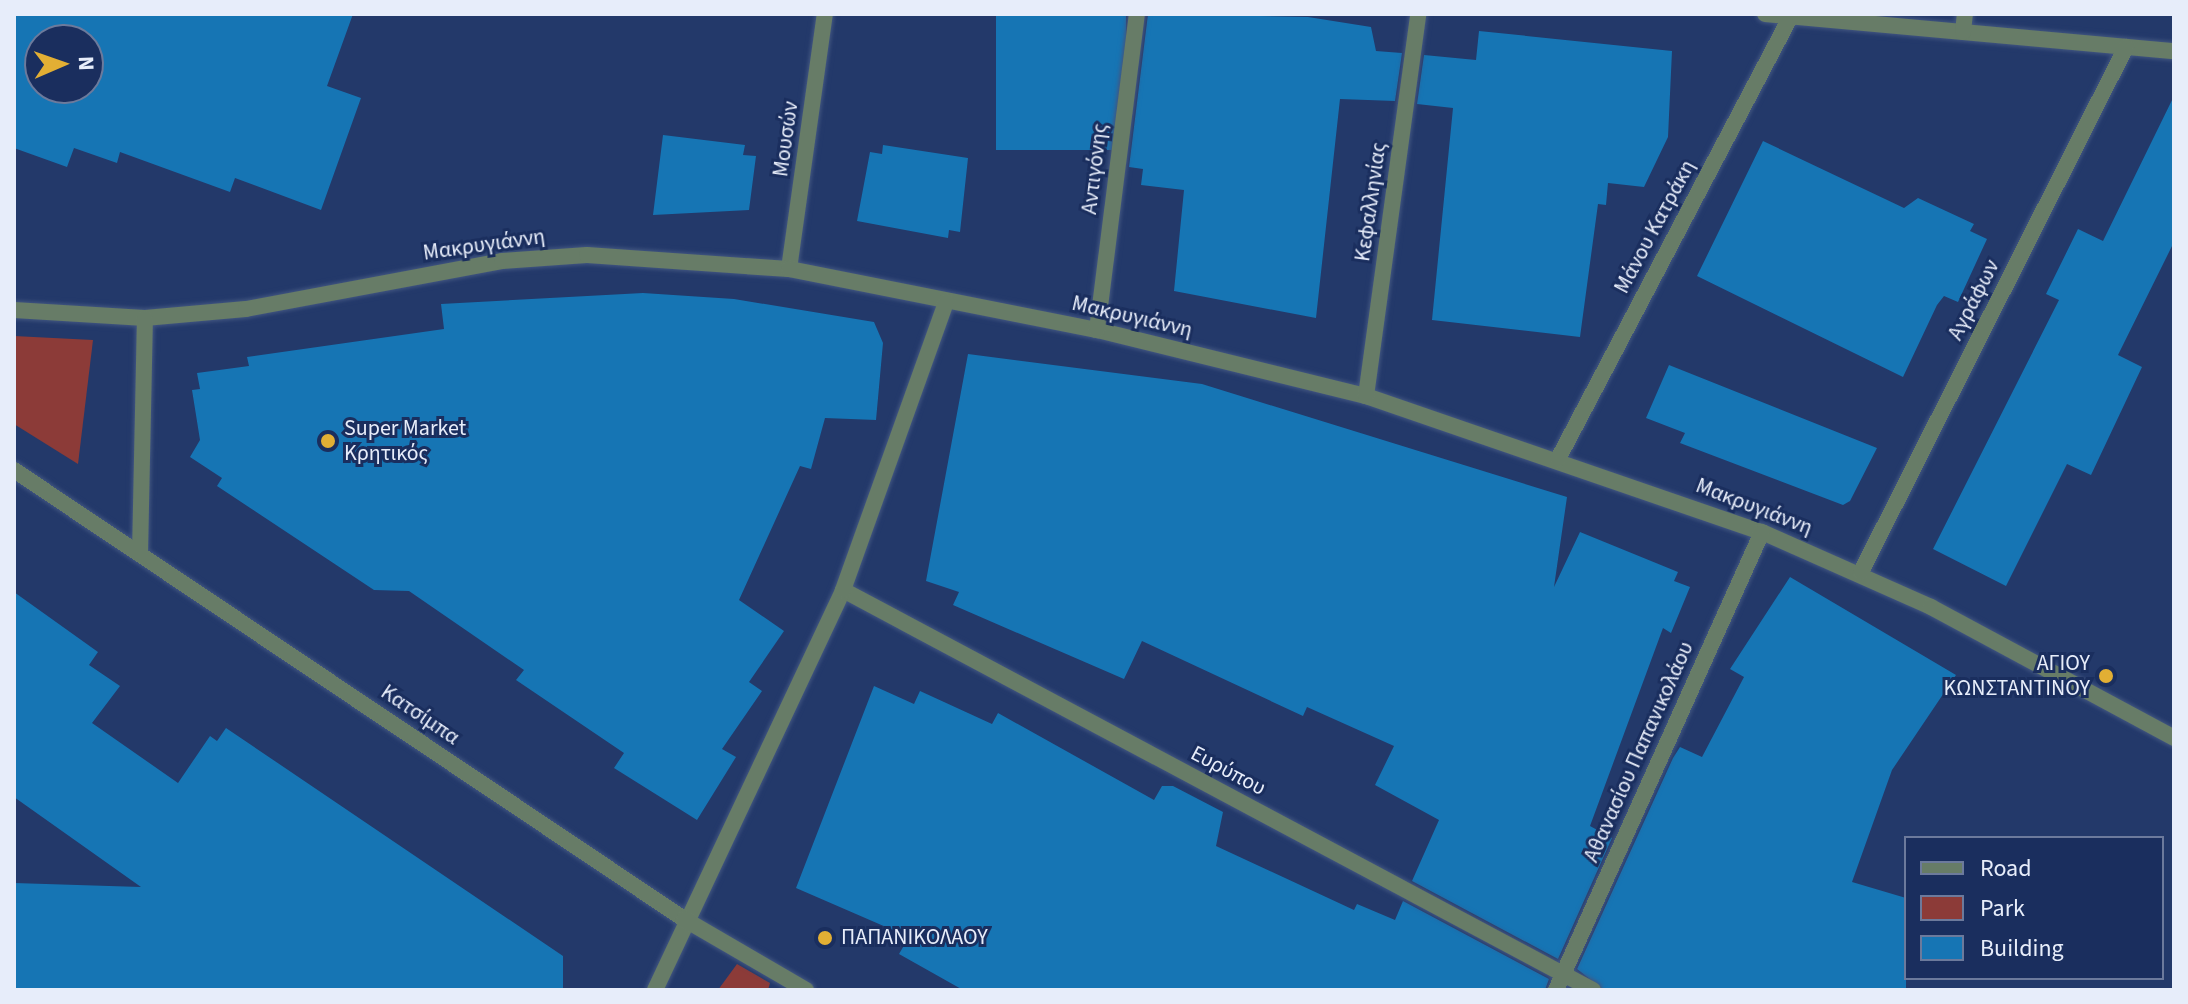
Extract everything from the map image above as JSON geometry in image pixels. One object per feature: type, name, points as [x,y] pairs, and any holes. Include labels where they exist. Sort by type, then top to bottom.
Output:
[{"type":"street","name":"Μουσών","points":[[789,269],[825,14]]},
{"type":"street","name":"Αντιγόνης","points":[[1097,330],[1137,14]]},
{"type":"street","name":"Κεφαλληνίας","points":[[1366,396],[1418,14]]},
{"type":"street","points":[[1765,14],[2174,51]]},
{"type":"street","points":[[1963,32],[1965,14]]},
{"type":"street","name":"Μάνου Κατράκη","points":[[1558,459],[1791,16]]},
{"type":"street","name":"Αγράφων","points":[[1861,572],[2126,47]]},
{"type":"street","name":"Μακρυγιάννη","points":[[14,310],[145,318],[246,309],[502,261],[677,258],[789,269],[1097,330],[1366,396],[1558,459],[1762,532],[1861,572],[2174,738]]},
{"type":"street","points":[[655,990],[684,919],[843,590],[946,302]]},
{"type":"street","points":[[140,554],[145,318]]},
{"type":"street","name":"Κατσίμπα","points":[[14,470],[684,919],[806,990]]},
{"type":"street","name":"Αθανασίου Παπανικολάου","points":[[1560,982],[1762,532]]},
{"type":"street","name":"Ευρύπου","points":[[843,590],[1560,982],[1593,990]]},
{"type":"green space","points":[[14,336],[93,340],[78,464],[14,424]]},
{"type":"green space","points":[[737,964],[770,983],[768,990],[718,990]]},
{"type":"building","points":[[14,14],[353,14],[327,86],[361,98],[321,210],[235,178],[230,192],[120,152],[117,163],[74,148],[67,167],[14,148]]},
{"type":"building","points":[[996,14],[1126,14],[1126,150],[996,150]]},
{"type":"building","points":[[1148,14],[1308,17],[1371,27],[1376,51],[1402,53],[1395,101],[1340,99],[1316,318],[1174,291],[1184,190],[1141,185],[1143,169],[1129,167]]},
{"type":"building","points":[[1479,31],[1672,51],[1668,137],[1644,187],[1608,183],[1606,205],[1598,204],[1580,337],[1432,320],[1453,108],[1417,104],[1424,55],[1476,60]]},
{"type":"building","points":[[2174,96],[2174,242],[2118,355],[2142,367],[2091,475],[2067,464],[2006,586],[1933,549],[2059,300],[2046,294],[2078,229],[2103,241]]},
{"type":"building","points":[[663,135],[745,145],[743,155],[756,156],[749,210],[653,215]]},
{"type":"building","points":[[1763,141],[1904,208],[1918,198],[1974,224],[1970,231],[1987,239],[1958,302],[1944,296],[1937,305],[1903,377],[1697,276]]},
{"type":"building","points":[[883,145],[968,158],[960,232],[949,230],[948,238],[857,221],[870,152],[882,154]]},
{"type":"building","points":[[643,293],[734,299],[874,322],[883,343],[876,420],[825,418],[811,469],[800,466],[739,600],[784,631],[749,682],[762,691],[722,749],[736,757],[697,820],[614,768],[624,753],[516,680],[524,670],[409,591],[374,590],[217,486],[222,478],[190,457],[200,440],[192,390],[200,389],[197,373],[249,366],[247,357],[444,329],[441,304]]},
{"type":"building","points":[[968,354],[1202,384],[1567,497],[1554,587],[1580,532],[1678,572],[1674,581],[1690,587],[1671,633],[1663,628],[1590,826],[1612,838],[1558,959],[1412,881],[1439,820],[1375,785],[1394,746],[1307,707],[1303,716],[1142,641],[1124,679],[953,605],[959,592],[926,581]]},
{"type":"building","points":[[1669,365],[1877,448],[1850,501],[1843,505],[1680,443],[1685,433],[1646,418]]},
{"type":"building","points":[[1790,577],[1956,675],[1892,770],[1852,882],[1904,897],[1906,990],[1604,990],[1577,969],[1673,758],[1680,747],[1702,757],[1744,677],[1730,669]]},
{"type":"building","points":[[14,592],[98,652],[89,665],[120,686],[92,723],[178,783],[210,736],[217,741],[226,728],[563,956],[563,990],[14,990],[14,883],[141,887],[14,797]]},
{"type":"building","points":[[874,686],[914,704],[920,691],[992,724],[998,713],[1154,800],[1162,786],[1173,786],[1223,812],[1216,846],[1354,910],[1357,904],[1395,920],[1403,901],[1549,979],[1545,990],[963,990],[899,954],[909,937],[796,888]]},
{"type":"place","name":"Super Market Κρητικός","points":[[328,441]]},
{"type":"place","name":"ΑΓΙΟΥ ΚΩΝΣΤΑΝΤΙΝΟΥ","points":[[2106,676]]},
{"type":"place","name":"ΠΑΠΑΝΙΚΟΛΑΟΥ","points":[[825,938]]}]
